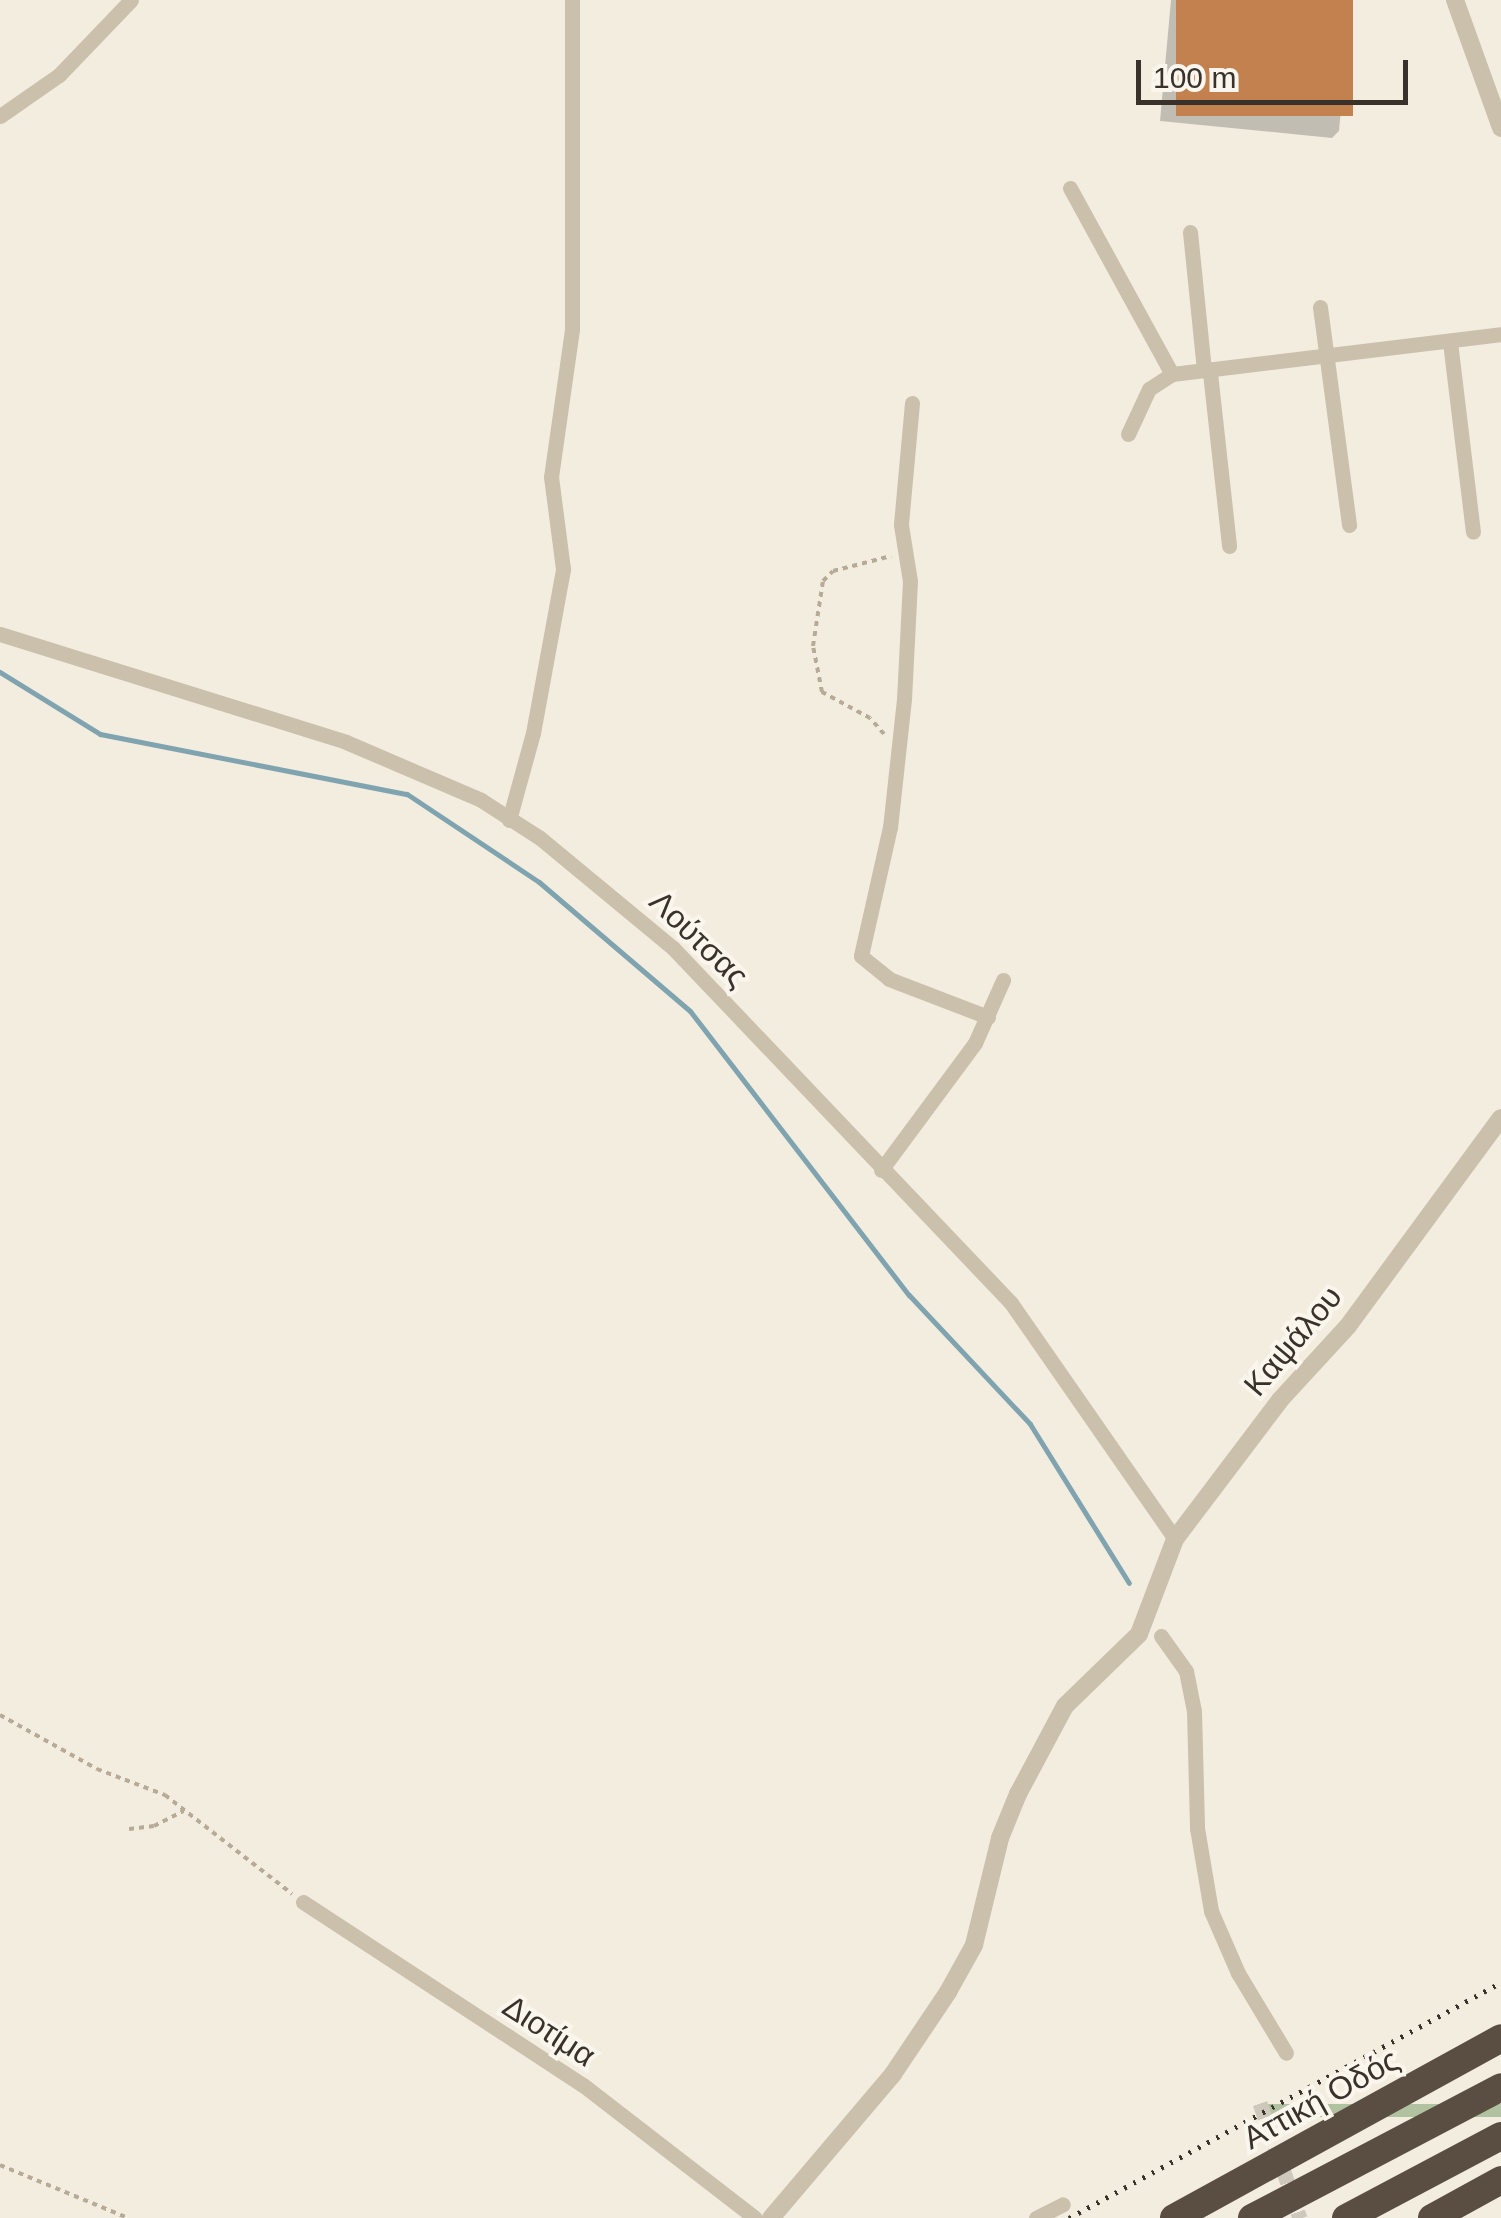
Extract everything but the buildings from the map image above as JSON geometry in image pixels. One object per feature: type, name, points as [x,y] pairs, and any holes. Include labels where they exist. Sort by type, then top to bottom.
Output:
[{"type":"highway","name":"Αττική Οδός","points":[[1174,2218],[1501,2038]]},
{"type":"highway","points":[[1252,2218],[1501,2087]]},
{"type":"highway","points":[[1346,2218],[1501,2136]]},
{"type":"highway","points":[[1432,2218],[1501,2180]]},
{"type":"street","points":[[0,116],[59,76],[131,0]]},
{"type":"street","points":[[509,820],[533,733],[563,569],[551,476],[572,329],[572,0]]},
{"type":"street","points":[[1455,0],[1501,128]]},
{"type":"street","points":[[1070,188],[1172,374]]},
{"type":"street","points":[[1190,232],[1229,546]]},
{"type":"street","points":[[1320,307],[1349,525]]},
{"type":"street","points":[[1128,434],[1149,389],[1172,374],[1501,334]]},
{"type":"street","points":[[1450,342],[1473,532]]},
{"type":"street","points":[[912,403],[904,546],[911,611],[897,767],[860,956],[890,979],[988,1016]]},
{"type":"street","name":"Λούτσας","points":[[0,634],[346,742],[481,800],[540,838],[673,948],[1010,1303],[1175,1539]]},
{"type":"street","points":[[881,1170],[988,1016],[1003,980]]},
{"type":"street","name":"Καψάλου","points":[[771,2218],[893,2074],[948,1992],[974,1945],[1000,1838],[1040,1750],[1065,1706],[1139,1634],[1175,1539],[1280,1400],[1348,1326],[1501,1118]]},
{"type":"street","points":[[1161,1636],[1186,1671],[1194,1711],[1197,1828],[1211,1911],[1238,1973],[1286,2053]]},
{"type":"street","name":"Διοτίμα","points":[[303,1902],[583,2086],[756,2218]]},
{"type":"street","points":[[1036,2218],[1063,2204]]},
{"type":"path","points":[[897,767],[870,718],[822,692],[813,646],[822,581],[833,571],[886,560],[904,546]]},
{"type":"path","points":[[0,1716],[96,1770],[146,1784],[303,1902]]},
{"type":"path","points":[[128,1829],[154,1826],[184,1810]]},
{"type":"path","points":[[0,2165],[128,2218]]},
{"type":"green space","points":[[1259,2104],[1501,2104],[1501,2117],[1259,2117]]},
{"type":"waterway","points":[[0,672],[100,734],[407,794],[539,882],[690,1011],[909,1295],[1030,1424],[1129,1583]]},
{"type":"tunnel","points":[[1260,2103],[1300,2218]]},
{"type":"railway","points":[[1069,2218],[1501,1982]]}]
